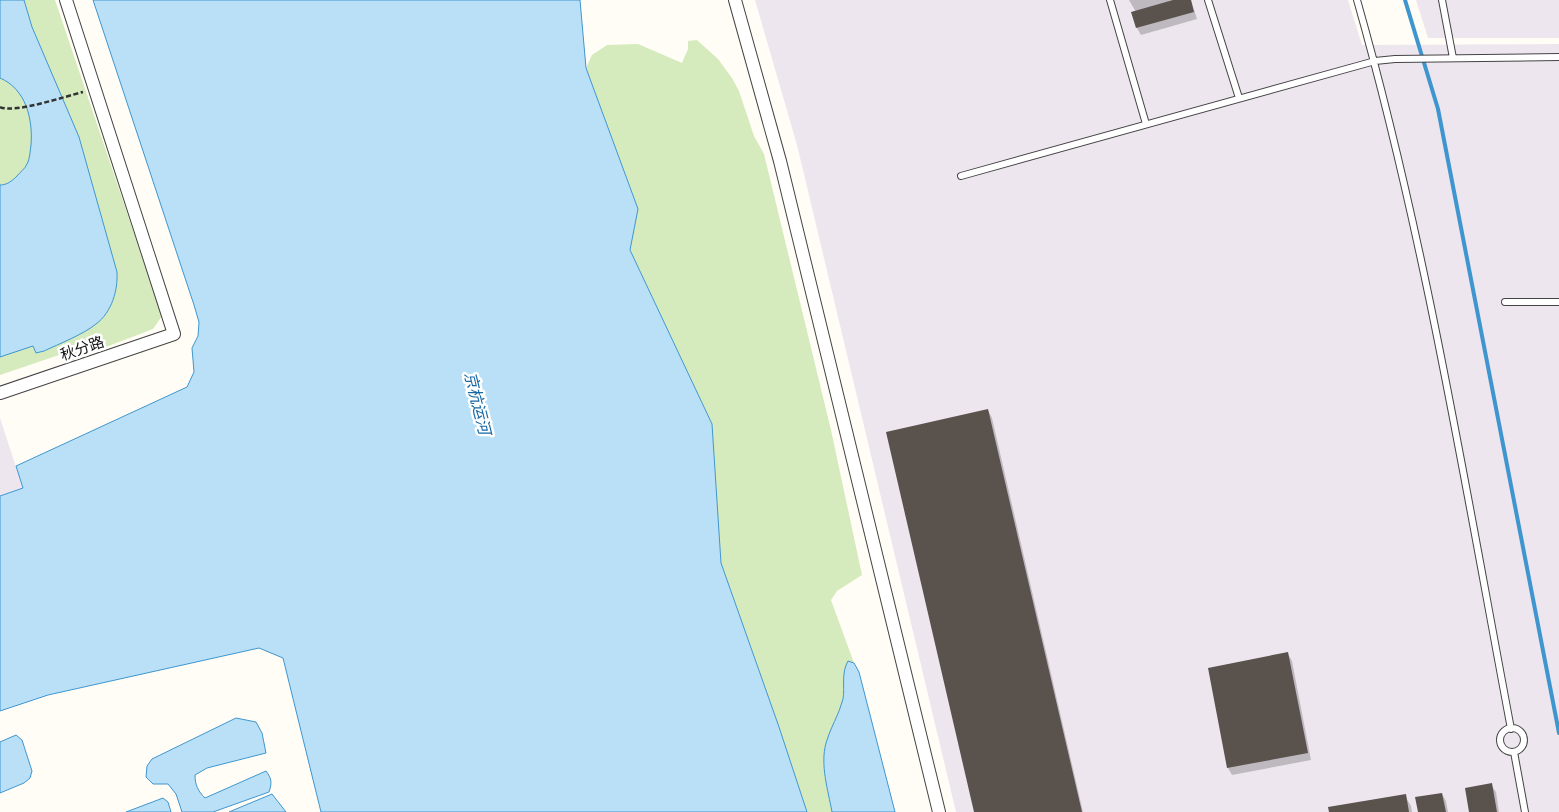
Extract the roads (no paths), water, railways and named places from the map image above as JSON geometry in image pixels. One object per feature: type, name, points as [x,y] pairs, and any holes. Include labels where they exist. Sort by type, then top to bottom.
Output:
[{"type":"street","name":"秋分路","points":[[0,394],[174,334],[66,0]]},
{"type":"street","points":[[735,0],[780,162],[938,812]]},
{"type":"lane","points":[[1110,0],[1146,124]]},
{"type":"lane","points":[[1208,0],[1239,98]]},
{"type":"lane","points":[[1357,0],[1375,61],[1400,160],[1428,284],[1511,729]]},
{"type":"lane","points":[[1442,0],[1453,58]]},
{"type":"lane","points":[[961,176],[1375,61],[1395,59],[1559,57]]},
{"type":"lane","points":[[1505,302],[1559,302]]},
{"type":"lane","points":[[1511,729],[1519,731],[1524,740],[1521,748],[1514,752],[1504,749],[1501,742],[1502,734],[1511,729]]},
{"type":"lane","points":[[1514,752],[1525,812]]},
{"type":"water","points":[[0,0],[24,0],[32,27],[79,137],[117,272],[117,279],[110,307],[102,319],[91,328],[44,351],[36,353],[33,346],[0,357],[0,185],[11,181],[26,166],[30,155],[31,125],[22,97],[16,89],[0,78]]},
{"type":"water","name":"京杭运河","points":[[93,0],[580,0],[586,68],[638,209],[630,250],[712,424],[721,563],[807,812],[321,812],[283,658],[259,648],[48,695],[0,711],[0,496],[23,488],[16,466],[187,387],[194,372],[192,348],[198,336],[199,322]]},
{"type":"water","points":[[848,661],[854,663],[859,672],[895,812],[832,812],[825,778],[824,751],[843,699],[844,675]]},
{"type":"water","points":[[236,718],[256,722],[262,733],[266,753],[207,768],[195,775],[197,788],[205,798],[266,771],[271,781],[269,792],[213,812],[182,812],[176,794],[168,784],[153,784],[146,777],[147,766],[152,759]]},
{"type":"water","points":[[16,735],[22,740],[32,771],[30,778],[24,783],[0,793],[0,742]]},
{"type":"water","points":[[272,794],[286,812],[229,812]]},
{"type":"water","points":[[163,798],[168,802],[171,812],[126,812]]},
{"type":"waterway","points":[[1405,0],[1438,109],[1559,733]]}]
